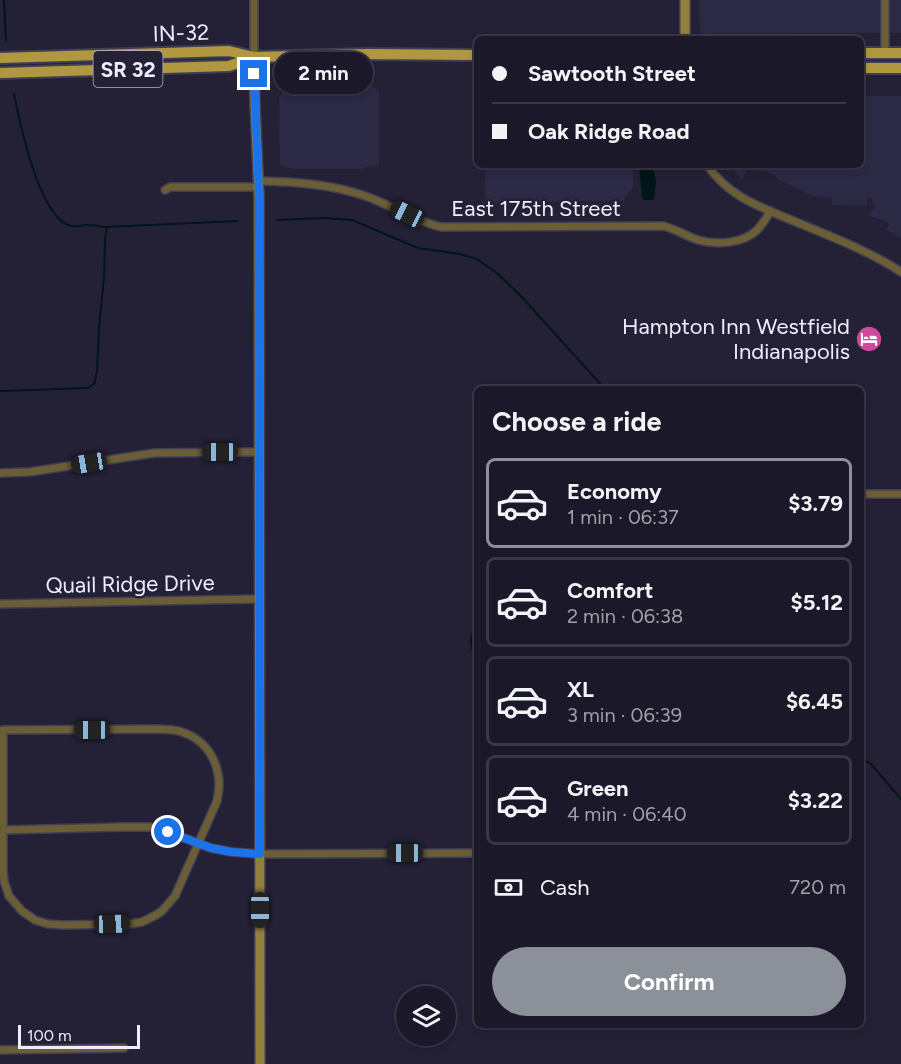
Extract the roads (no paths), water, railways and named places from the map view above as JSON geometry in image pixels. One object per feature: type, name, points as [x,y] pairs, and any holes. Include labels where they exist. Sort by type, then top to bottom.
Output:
[{"type":"main road","name":"IN-32","points":[[0,58],[229,51],[254,57],[368,54],[474,55]]},
{"type":"main road","points":[[864,53],[901,52]]},
{"type":"main road","name":"IN-32","points":[[0,73],[230,66],[254,57]]},
{"type":"main road","points":[[864,68],[901,68]]},
{"type":"street","points":[[254,0],[255,105],[259,184],[260,1064]]},
{"type":"street","points":[[685,0],[685,36]]},
{"type":"street","points":[[885,0],[885,53]]},
{"type":"street","points":[[710,168],[724,185],[747,201],[840,241],[901,272]]},
{"type":"street","name":"East 175th Street","points":[[165,190],[170,187],[298,182],[327,185],[366,196],[441,227],[663,226],[674,228],[698,240],[724,242],[736,241],[749,236],[756,231],[771,211]]},
{"type":"street","points":[[0,473],[30,472],[154,453],[260,452]]},
{"type":"street","points":[[864,494],[901,494]]},
{"type":"street","name":"Quail Ridge Drive","points":[[0,604],[260,599]]},
{"type":"street","points":[[158,729],[179,731],[193,737],[208,751],[219,775],[217,801],[175,896],[166,907],[142,922],[129,924],[55,924],[41,922],[21,911],[9,896],[4,881],[2,731],[158,729]]},
{"type":"street","points":[[3,830],[143,827],[158,829],[220,850],[260,854],[474,853]]},
{"type":"street","points":[[0,1050],[124,1048]]},
{"type":"waterway","points":[[4,0],[6,41]]},
{"type":"waterway","points":[[14,94],[39,186],[57,217],[68,225],[105,227],[238,221]]},
{"type":"waterway","points":[[277,220],[324,218],[352,220],[418,248],[477,259],[498,274],[520,295],[602,386]]},
{"type":"waterway","points":[[0,391],[88,388],[94,384],[97,372],[107,228]]},
{"type":"waterway","points":[[864,760],[871,764],[901,799]]},
{"type":"place","name":"Hampton Inn Westfield Indianapolis","points":[[869,339]]}]
